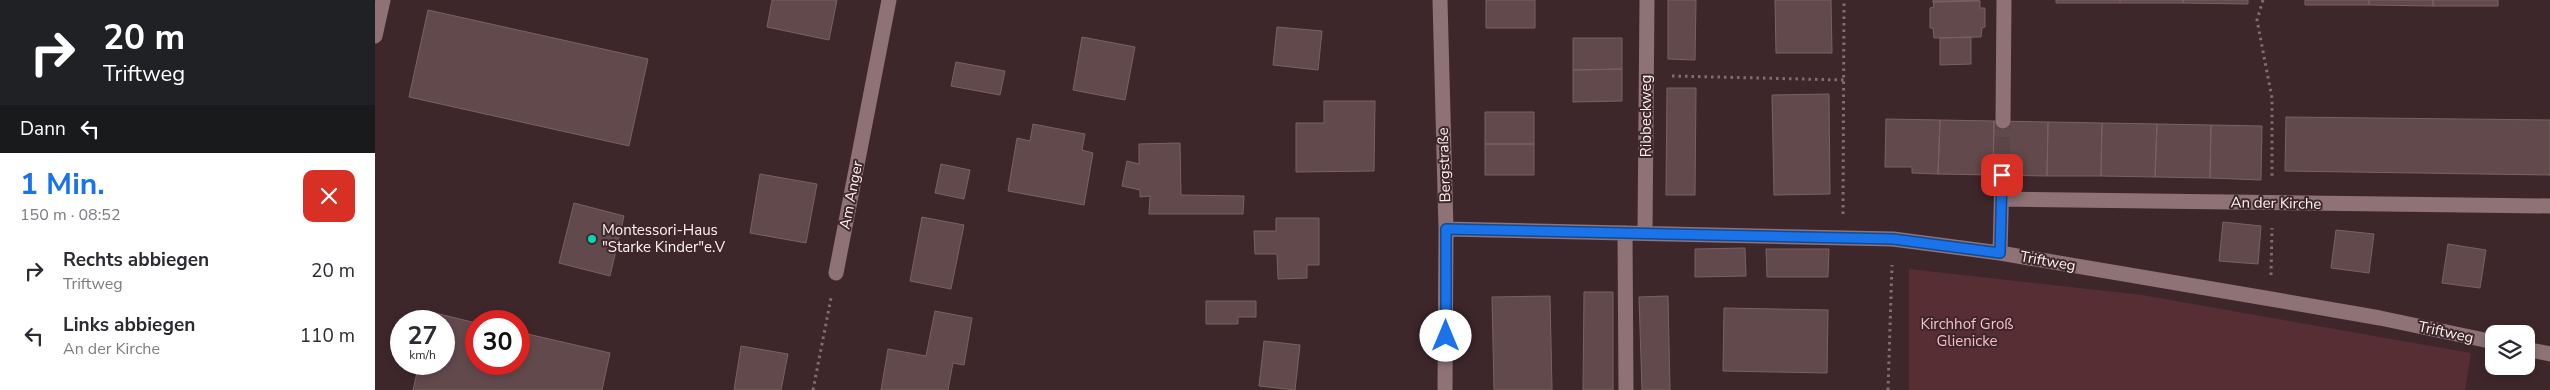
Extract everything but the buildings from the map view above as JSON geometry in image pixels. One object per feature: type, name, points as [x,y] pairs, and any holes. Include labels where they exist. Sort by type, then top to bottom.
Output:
[{"type":"street","points":[[375,36],[383,0]]},
{"type":"street","name":"Am Anger","points":[[836,273],[889,0]]},
{"type":"street","name":"Bergstraße","points":[[1440,0],[1446,229],[1445,390]]},
{"type":"street","name":"Ribbeckweg","points":[[1645,232],[1647,0]]},
{"type":"street","points":[[2003,121],[2004,0]]},
{"type":"street","points":[[2000,253],[2002,175]]},
{"type":"street","name":"An der Kirche","points":[[2002,199],[2550,206]]},
{"type":"street","name":"Triftweg","points":[[1446,229],[1893,239],[2000,253],[2271,299],[2380,318],[2485,340]]},
{"type":"street","points":[[1625,233],[1626,390]]},
{"type":"street","points":[[2535,351],[2550,354]]},
{"type":"path","points":[[1843,237],[1844,0]]},
{"type":"path","points":[[2263,0],[2257,20],[2272,98],[2273,203],[2271,299]]},
{"type":"path","points":[[1646,76],[1844,80]]},
{"type":"path","points":[[1888,390],[1889,307],[1893,239]]},
{"type":"path","points":[[813,390],[836,273]]},
{"type":"green space","name":"Kirchhof Groß Glienicke","points":[[1909,269],[2142,295],[2471,353],[2465,390],[1909,390]]},
{"type":"tunnel","points":[[2002,175],[2003,121]]},
{"type":"place","name":"Montessori-Haus \"Starke Kinder\"e.V","points":[[592,239]]},
{"type":"route","points":[[1446,336],[1446,229],[1893,239],[2000,253],[2002,175]]}]
